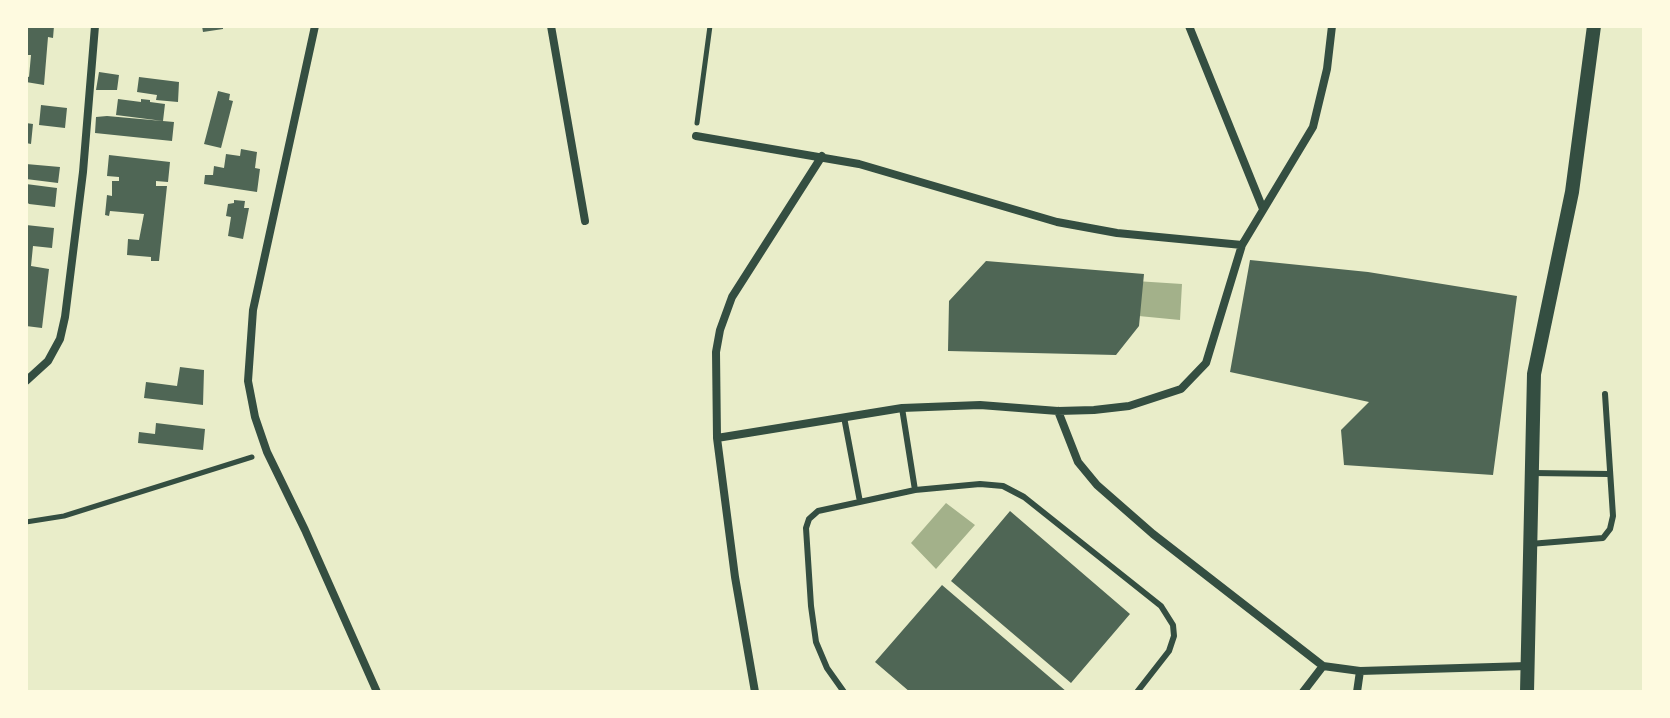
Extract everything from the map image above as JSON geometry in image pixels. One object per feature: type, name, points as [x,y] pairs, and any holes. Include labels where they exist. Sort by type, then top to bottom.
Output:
[{"type":"street","points":[[26,381],[48,361],[60,339],[65,317],[83,172],[95,26]]},
{"type":"street","points":[[315,26],[262,264],[250,336],[248,381],[255,417],[267,452],[377,692]]},
{"type":"street","points":[[551,26],[585,221]]},
{"type":"street","points":[[1189,26],[1263,209]]},
{"type":"street","points":[[717,438],[902,408],[980,405],[1058,411],[1129,406],[1181,389],[1206,363],[1242,245],[1313,127],[1327,69],[1332,26]]},
{"type":"street","points":[[1527,692],[1534,374],[1572,192],[1594,26]]},
{"type":"street","points":[[696,136],[822,156],[915,179],[1057,222],[1117,233],[1242,245]]},
{"type":"street","points":[[755,692],[735,577],[717,438],[716,352],[732,297],[822,156]]},
{"type":"street","points":[[1058,411],[1078,462],[1097,485],[1153,534],[1323,666],[1360,671],[1527,666]]},
{"type":"street","points":[[1303,692],[1323,666]]},
{"type":"street","points":[[1357,692],[1360,671]]},
{"type":"lane","points":[[1530,544],[1603,538],[1610,529],[1613,516],[1605,394]]},
{"type":"lane","points":[[902,408],[915,490]]},
{"type":"lane","points":[[844,417],[860,502]]},
{"type":"lane","points":[[1531,473],[1609,474]]},
{"type":"lane","points":[[844,692],[827,668],[816,642],[806,528],[809,519],[818,511],[915,490],[980,484],[1003,486],[1024,497],[1161,606],[1173,625],[1174,636],[1169,651],[1137,692]]},
{"type":"path","points":[[696,136],[710,26]]},
{"type":"path","points":[[26,522],[64,516],[267,452]]},
{"type":"shaded area","points":[[1120,280],[1182,284],[1180,320],[1118,314]]},
{"type":"shaded area","points":[[946,503],[975,525],[936,569],[911,543]]},
{"type":"building","points":[[54,26],[53,38],[48,37],[44,85],[26,82],[31,55],[26,55],[26,28]]},
{"type":"building","points":[[202,26],[223,26],[223,29],[203,32]]},
{"type":"building","points":[[99,72],[119,75],[117,90],[96,90]]},
{"type":"building","points":[[139,77],[179,82],[178,102],[156,100],[157,95],[137,92]]},
{"type":"building","points":[[218,91],[230,94],[229,100],[233,101],[221,148],[204,144]]},
{"type":"building","points":[[118,99],[141,102],[141,99],[165,104],[163,121],[116,115]]},
{"type":"building","points":[[41,105],[67,108],[65,128],[39,125]]},
{"type":"building","points":[[96,117],[174,122],[172,141],[95,133]]},
{"type":"building","points":[[26,123],[33,124],[31,144],[26,143]]},
{"type":"building","points":[[241,149],[257,152],[255,168],[260,169],[257,192],[204,184],[205,175],[213,175],[214,166],[224,168],[226,154],[240,156]]},
{"type":"building","points":[[109,155],[170,162],[168,182],[156,181],[156,186],[167,186],[159,261],[151,261],[151,257],[127,255],[128,239],[139,240],[144,214],[110,211],[109,216],[105,215],[107,195],[112,196],[112,181],[119,181],[119,177],[107,176]]},
{"type":"building","points":[[26,164],[60,167],[58,183],[26,179]]},
{"type":"building","points":[[26,184],[57,188],[55,207],[29,204],[26,201]]},
{"type":"building","points":[[234,200],[245,201],[244,208],[249,208],[243,239],[228,236],[231,217],[226,216],[228,204],[234,203]]},
{"type":"building","points":[[26,225],[54,228],[52,248],[33,246],[31,266],[49,269],[42,328],[26,326]]},
{"type":"building","points":[[1250,260],[1368,272],[1517,296],[1493,475],[1344,465],[1341,430],[1369,402],[1230,372]]},
{"type":"building","points":[[986,261],[1144,274],[1139,326],[1116,355],[948,351],[949,301]]},
{"type":"building","points":[[180,367],[204,370],[203,405],[144,398],[146,382],[177,386]]},
{"type":"building","points":[[156,423],[205,429],[203,450],[138,443],[139,432],[155,434]]},
{"type":"building","points":[[1010,511],[1130,614],[1071,683],[951,581]]},
{"type":"building","points":[[942,585],[1067,692],[910,692],[875,662]]}]
